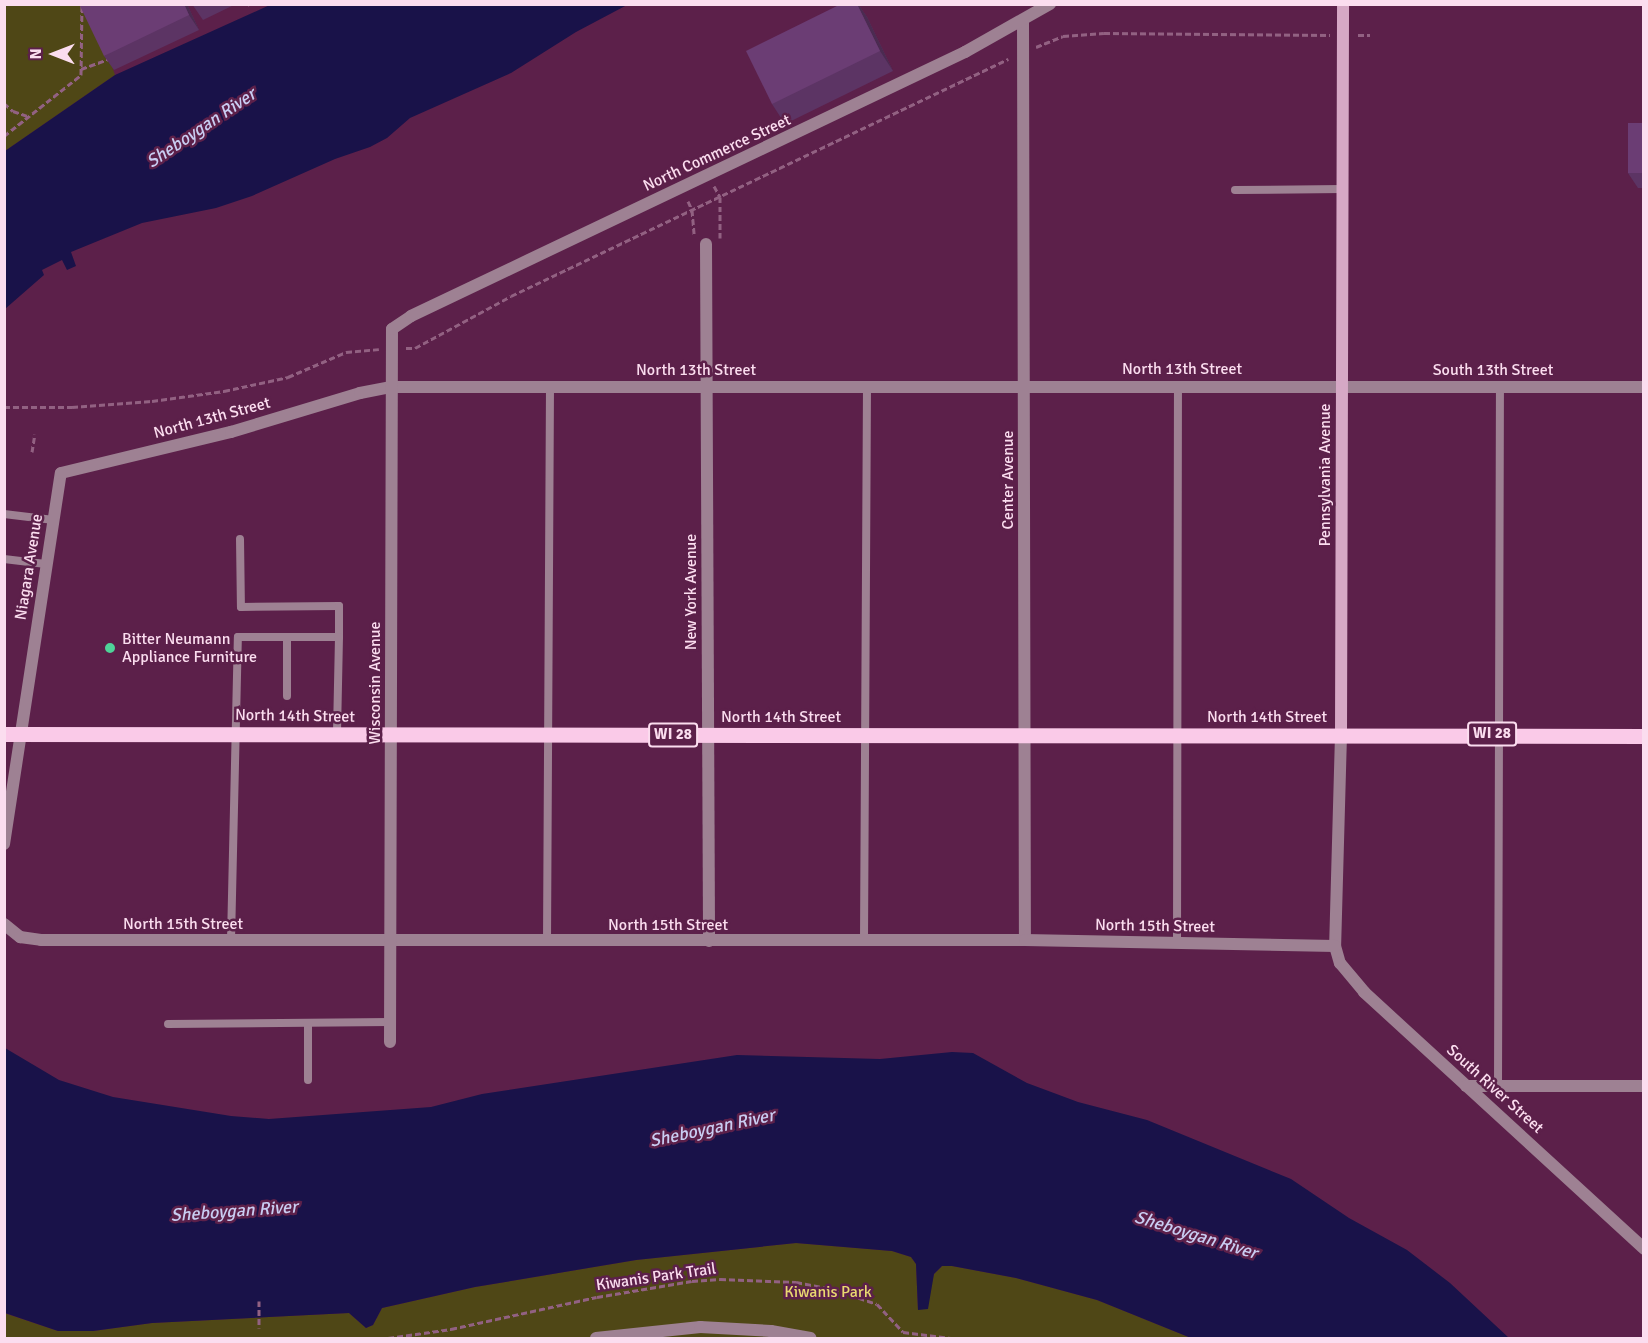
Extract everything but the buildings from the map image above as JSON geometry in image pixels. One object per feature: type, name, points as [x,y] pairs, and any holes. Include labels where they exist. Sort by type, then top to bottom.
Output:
[{"type":"main road","name":"North 14th Street","points":[[12,734],[236,732],[337,735],[1341,735]]},
{"type":"main road","name":"WI 28","points":[[1341,735],[1644,736]]},
{"type":"street","name":"North Commerce Street","points":[[395,325],[965,52],[1050,4]]},
{"type":"street","name":"Pennsylvania Avenue","points":[[1335,946],[1341,735],[1343,4]]},
{"type":"street","name":"Center Avenue","points":[[1023,21],[1025,940]]},
{"type":"street","name":"New York Avenue","points":[[706,244],[709,941]]},
{"type":"street","name":"Wisconsin Avenue","points":[[390,1042],[390,336],[395,325]]},
{"type":"street","name":"North 13th Street","points":[[62,473],[231,432],[360,393],[391,387],[1342,386]]},
{"type":"street","name":"South 13th Street","points":[[1342,386],[1644,387]]},
{"type":"street","name":"Niagara Avenue","points":[[4,844],[12,734],[62,473]]},
{"type":"street","name":"North 15th Street","points":[[5,925],[20,937],[35,940],[1025,940],[1335,946]]},
{"type":"street","name":"South River Street","points":[[1335,946],[1340,963],[1364,992],[1644,1249]]},
{"type":"street","points":[[1466,1086],[1644,1086]]},
{"type":"street","points":[[596,1338],[700,1327],[771,1331],[810,1338]]},
{"type":"lane","points":[[1235,190],[1343,189]]},
{"type":"lane","points":[[547,941],[550,386]]},
{"type":"lane","points":[[864,940],[867,386]]},
{"type":"lane","points":[[1177,944],[1178,386]]},
{"type":"lane","points":[[1498,1087],[1500,387]]},
{"type":"lane","points":[[4,514],[54,520]]},
{"type":"lane","points":[[240,539],[242,607],[339,606],[337,735]]},
{"type":"lane","points":[[4,559],[46,564]]},
{"type":"lane","points":[[231,940],[238,637],[339,637]]},
{"type":"lane","points":[[287,637],[287,696]]},
{"type":"lane","points":[[168,1024],[390,1022]]},
{"type":"lane","points":[[308,1023],[308,1080]]},
{"type":"path","points":[[4,136],[81,75],[82,4]]},
{"type":"path","points":[[4,407],[72,407],[153,401],[224,391],[288,377],[346,352],[415,348],[512,297],[692,210],[1023,52],[1063,36],[1104,33],[1343,35]]},
{"type":"path","points":[[81,69],[108,59]]},
{"type":"path","points":[[4,103],[13,111],[30,117]]},
{"type":"path","points":[[682,188],[692,210],[694,246],[720,240],[720,197],[708,176]]},
{"type":"path","points":[[32,452],[35,434]]},
{"type":"path","name":"Kiwanis Park Trail","points":[[388,1338],[451,1329],[597,1297],[692,1281],[720,1279],[796,1282],[832,1289],[877,1304],[903,1332],[951,1338]]},
{"type":"path","points":[[259,1301],[259,1328]]},
{"type":"green space","points":[[5,5],[91,5],[115,75],[5,151]]},
{"type":"green space","name":"Kiwanis Park","points":[[796,1243],[892,1251],[911,1257],[916,1264],[918,1310],[930,1289],[934,1274],[942,1266],[952,1266],[1016,1278],[1097,1300],[1191,1338],[5,1338],[4,1313],[58,1331],[93,1331],[152,1323],[349,1313],[366,1328],[373,1325],[382,1308],[475,1287],[636,1260]]},
{"type":"water","name":"Sheboygan River","points":[[272,4],[627,5],[576,32],[511,73],[410,118],[387,138],[370,147],[335,159],[252,196],[216,208],[142,223],[71,252],[76,266],[67,270],[62,260],[42,270],[44,275],[5,309],[5,151],[115,75]]},
{"type":"water","name":"Sheboygan River","points":[[5,1048],[59,1080],[113,1097],[231,1116],[269,1119],[431,1107],[482,1094],[737,1055],[880,1059],[952,1052],[973,1053],[1027,1083],[1078,1102],[1147,1120],[1291,1179],[1349,1218],[1407,1250],[1450,1283],[1509,1338],[1191,1338],[1097,1300],[1016,1278],[952,1266],[942,1266],[934,1274],[928,1309],[918,1310],[916,1264],[911,1257],[892,1251],[796,1243],[636,1260],[475,1287],[382,1308],[373,1325],[366,1328],[349,1313],[152,1323],[93,1331],[58,1331],[5,1313]]},
{"type":"place","name":"Bitter Neumann Appliance Furniture","points":[[110,648]]}]
